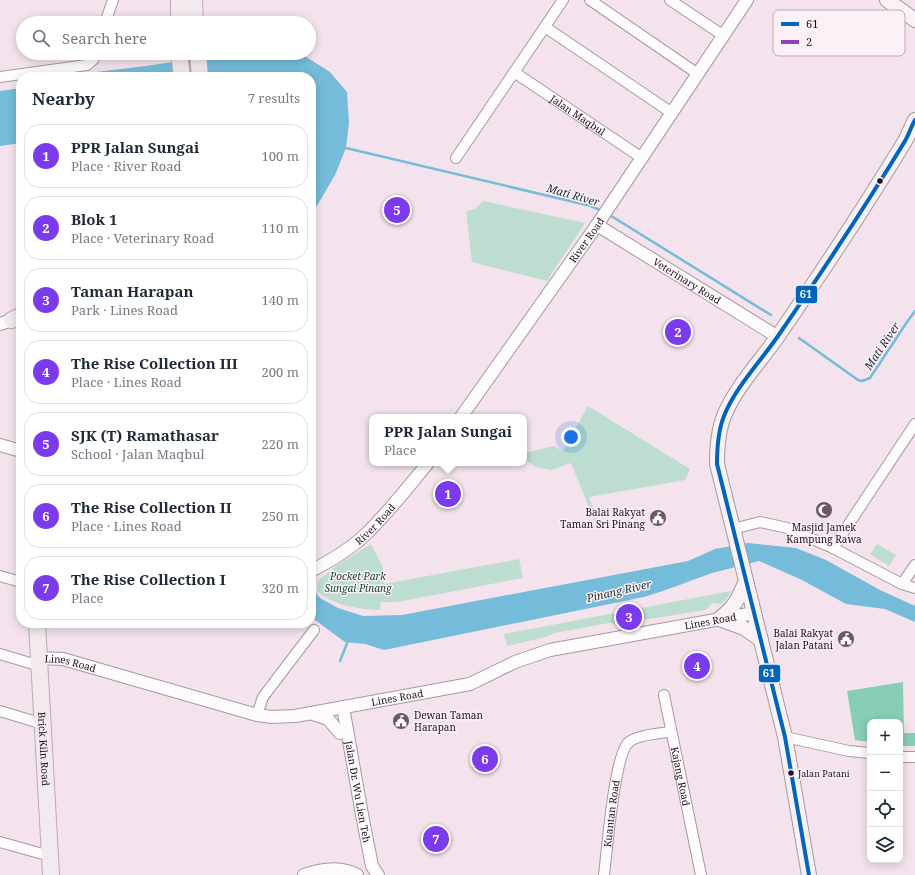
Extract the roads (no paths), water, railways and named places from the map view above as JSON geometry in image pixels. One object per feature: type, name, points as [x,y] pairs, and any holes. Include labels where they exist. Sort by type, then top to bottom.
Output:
[{"type":"main road","points":[[179,0],[179,16]]},
{"type":"main road","points":[[194,0],[195,16]]},
{"type":"main road","points":[[887,0],[901,10]]},
{"type":"main road","points":[[902,0],[915,10]]},
{"type":"main road","points":[[905,13],[915,20]]},
{"type":"main road","points":[[180,60],[181,72]]},
{"type":"main road","points":[[199,60],[200,72]]},
{"type":"main road","points":[[810,875],[785,737],[717,464],[717,451],[724,417],[733,400],[778,337],[866,204],[912,133],[909,130],[915,120]]},
{"type":"main road","points":[[719,619],[730,610],[738,600],[745,576]]},
{"type":"main road","points":[[719,619],[744,628],[761,640]]},
{"type":"main road","name":"Brick Kiln Road","points":[[37,628],[51,875]]},
{"type":"street","points":[[107,16],[113,0]]},
{"type":"street","points":[[456,158],[563,0]]},
{"type":"street","points":[[590,0],[698,74]]},
{"type":"street","points":[[670,0],[724,36]]},
{"type":"street","name":"River Road","points":[[463,414],[611,204],[724,36],[746,0]]},
{"type":"street","points":[[545,27],[672,113]]},
{"type":"street","points":[[32,72],[87,65],[93,60]]},
{"type":"street","name":"Jalan Maqbul","points":[[514,72],[642,158]]},
{"type":"street","points":[[0,76],[16,74]]},
{"type":"street","name":"Veterinary Road","points":[[598,222],[778,337]]},
{"type":"street","points":[[833,548],[915,424]]},
{"type":"street","points":[[0,445],[16,450]]},
{"type":"street","name":"River Road","points":[[316,568],[341,553],[364,536],[393,505],[426,466]]},
{"type":"street","points":[[734,532],[760,522],[787,528],[833,548],[902,584],[915,588]]},
{"type":"street","points":[[902,584],[915,565]]},
{"type":"street","points":[[0,576],[16,581]]},
{"type":"street","name":"Lines Road","points":[[39,662],[63,659],[257,715],[272,717],[295,716],[470,684],[515,662],[550,650],[754,613]]},
{"type":"street","points":[[257,715],[263,697],[314,630]]},
{"type":"street","points":[[0,654],[39,662]]},
{"type":"street","name":"Kajang Road","points":[[664,695],[670,732],[701,875]]},
{"type":"street","points":[[309,713],[328,719],[343,732],[356,711],[367,702]]},
{"type":"street","name":"Jalan Dr. Wu Lien Teh","points":[[339,707],[355,821]]},
{"type":"street","points":[[0,711],[43,724]]},
{"type":"street","name":"Jalan Dr. Wu Lien Teh","points":[[343,732],[372,866],[378,875]]},
{"type":"street","name":"Kuantan Road","points":[[604,875],[617,773],[622,752],[629,742],[648,735],[670,732]]},
{"type":"street","points":[[785,737],[849,751],[867,753]]},
{"type":"street","points":[[903,757],[915,757]]},
{"type":"street","points":[[0,842],[50,856]]},
{"type":"street","points":[[304,875],[317,871],[339,869],[350,871],[357,875]]},
{"type":"water","points":[[187,60],[311,60],[330,72],[347,92],[349,123],[346,148],[335,175],[316,207],[316,72],[96,72]]},
{"type":"water","points":[[16,89],[16,144],[0,146],[0,91]]},
{"type":"water","name":"Pinang River","points":[[748,543],[796,548],[826,560],[880,590],[915,606],[915,622],[885,609],[846,604],[802,580],[759,561],[712,573],[644,597],[384,650],[365,644],[345,642],[316,621],[316,593],[320,598],[338,608],[363,616],[402,615],[688,561],[715,549]]},
{"type":"waterway","name":"Mati River","points":[[346,148],[591,206],[602,211]]},
{"type":"waterway","name":"Mati River","points":[[608,214],[771,315]]},
{"type":"waterway","name":"Mati River","points":[[799,338],[858,380],[862,381],[870,378],[915,311]]},
{"type":"waterway","points":[[340,661],[348,641]]},
{"type":"place","name":"SJK (T) Ramathasar","points":[[397,210]]},
{"type":"place","name":"Blok 1","points":[[678,332]]},
{"type":"place","name":"PPR Jalan Sungai","points":[[448,494]]},
{"type":"place","name":"Masjid Jamek Kampung Rawa","points":[[824,510]]},
{"type":"place","name":"Balai Rakyat Taman Sri Pinang","points":[[658,518]]},
{"type":"place","name":"Taman Harapan","points":[[629,617]]},
{"type":"place","name":"Balai Rakyat Jalan Patani","points":[[846,639]]},
{"type":"place","name":"The Rise Collection III","points":[[697,666]]},
{"type":"place","name":"Dewan Taman Harapan","points":[[401,721]]},
{"type":"place","name":"The Rise Collection II","points":[[485,759]]},
{"type":"place","name":"Jalan Patani","points":[[791,773]]},
{"type":"place","name":"The Rise Collection I","points":[[436,839]]},
{"type":"park label","name":"Pocket Park Sungai Pinang","points":[[358,582]]}]
